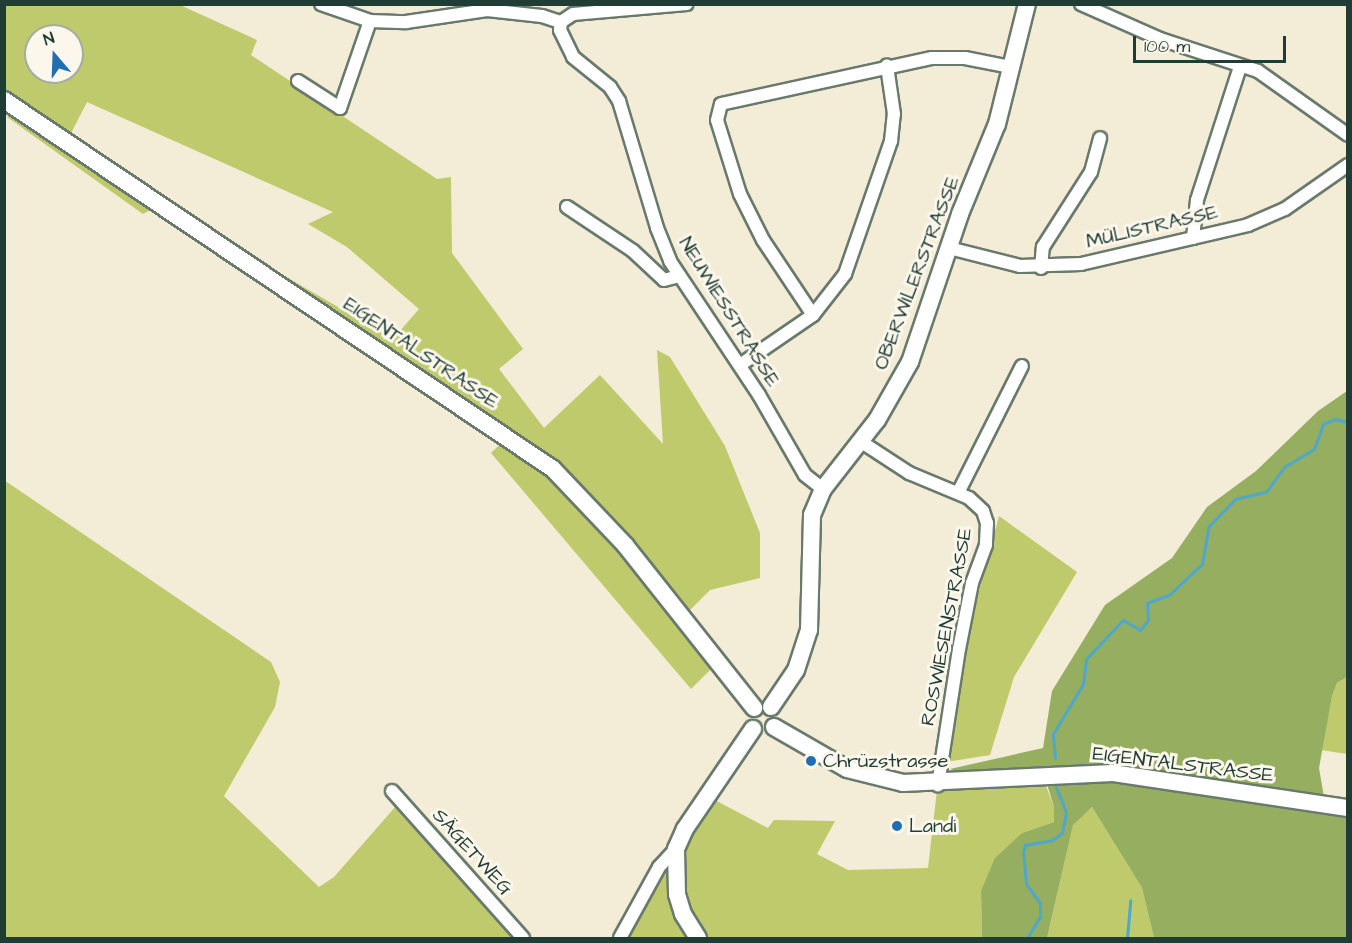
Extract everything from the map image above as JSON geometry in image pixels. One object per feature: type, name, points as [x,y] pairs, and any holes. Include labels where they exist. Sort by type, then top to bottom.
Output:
[{"type":"street","points":[[321,4],[370,21],[406,22],[487,10],[542,16],[561,22],[573,14],[593,8],[687,4]]},
{"type":"street","name":"OBERWILERSTRASSE","points":[[771,707],[796,670],[809,630],[809,535],[823,489],[860,441],[910,362],[949,248],[997,124],[1027,4]]},
{"type":"street","points":[[1081,4],[1160,39],[1258,71],[1347,135]]},
{"type":"street","points":[[298,81],[340,108],[370,21]]},
{"type":"street","name":"NEUWIESSTRASSE","points":[[561,22],[560,30],[573,57],[609,87],[619,100],[657,228],[679,276],[740,365],[805,475],[823,489]]},
{"type":"street","points":[[813,315],[746,208],[717,120],[718,108],[731,99],[887,66],[948,57],[1011,67]]},
{"type":"street","points":[[740,365],[813,315],[845,274],[887,157],[894,114],[887,66]]},
{"type":"street","points":[[1193,238],[1197,200],[1239,70]]},
{"type":"street","name":"EIGENTALSTRASSE","points":[[4,100],[553,469],[625,545],[754,708]]},
{"type":"street","points":[[1041,268],[1043,247],[1091,172],[1101,149],[1100,138]]},
{"type":"street","name":"MÜLISTRASSE","points":[[949,248],[997,262],[1041,268],[1081,264],[1248,225],[1285,208],[1347,165]]},
{"type":"street","points":[[567,207],[633,252],[664,280],[679,276]]},
{"type":"street","points":[[958,494],[1022,366]]},
{"type":"street","name":"ROSWIESENSTRASSE","points":[[860,441],[909,473],[958,494],[983,512],[988,533],[972,583],[938,785]]},
{"type":"street","points":[[771,707],[777,719],[774,727],[766,732],[753,729],[749,718],[754,708],[771,707]]},
{"type":"street","name":"EIGENTALSTRASSE","points":[[774,727],[856,773],[903,783],[938,785],[1113,773],[1347,808]]},
{"type":"street","points":[[620,939],[659,867],[676,849],[685,829],[753,729]]},
{"type":"street","name":"SÄGETWEG","points":[[392,791],[523,939]]},
{"type":"street","points":[[676,849],[677,894],[683,914],[698,939]]},
{"type":"green space","points":[[4,5],[180,5],[257,40],[251,55],[437,179],[451,177],[452,253],[523,349],[499,369],[544,428],[600,375],[663,444],[657,350],[670,357],[725,446],[760,533],[760,578],[710,590],[680,620],[714,666],[691,689],[491,453],[513,432],[259,261],[393,339],[419,309],[347,247],[308,224],[333,212],[87,102],[69,137],[5,95]]},
{"type":"green space","points":[[11,111],[156,207],[143,214],[7,117]]},
{"type":"green space","points":[[1347,391],[1347,677],[1337,683],[1332,696],[1319,768],[1324,797],[1347,808],[1347,938],[1154,938],[1142,888],[1092,807],[1073,825],[1047,938],[982,938],[981,891],[995,858],[1022,833],[1054,822],[1054,807],[1042,768],[968,775],[950,769],[1043,748],[1052,691],[1105,605],[1172,558],[1207,507],[1256,471],[1318,411]]},
{"type":"green space","points":[[4,480],[271,662],[280,682],[275,707],[224,796],[319,887],[334,877],[396,806],[410,815],[519,938],[5,938]]},
{"type":"green space","points":[[999,516],[1077,572],[1014,677],[990,755],[946,762],[963,651]]},
{"type":"green space","points":[[1347,677],[1347,754],[1321,750],[1332,696],[1337,683]]},
{"type":"green space","points":[[1044,781],[1054,807],[1054,822],[1022,833],[981,891],[982,938],[703,938],[696,930],[679,872],[687,831],[711,798],[768,828],[774,820],[835,821],[817,854],[848,870],[928,868],[937,790]]},
{"type":"green space","points":[[1092,807],[1142,888],[1154,938],[1047,938],[1073,824]]},
{"type":"green space","points":[[660,869],[669,869],[691,938],[622,938]]},
{"type":"waterway","points":[[1055,758],[1053,734],[1083,684],[1086,659],[1123,620],[1140,630],[1148,620],[1147,603],[1170,594],[1202,564],[1209,526],[1235,499],[1266,492],[1284,467],[1314,449],[1323,424],[1335,419],[1348,422]]},
{"type":"waterway","points":[[1027,938],[1040,916],[1040,903],[1026,884],[1023,852],[1025,845],[1052,840],[1062,833],[1066,812],[1056,787]]},
{"type":"waterway","points":[[1127,938],[1130,900]]},
{"type":"place","name":"Chrüzstrasse","points":[[811,761]]},
{"type":"place","name":"Landi","points":[[897,826]]}]
